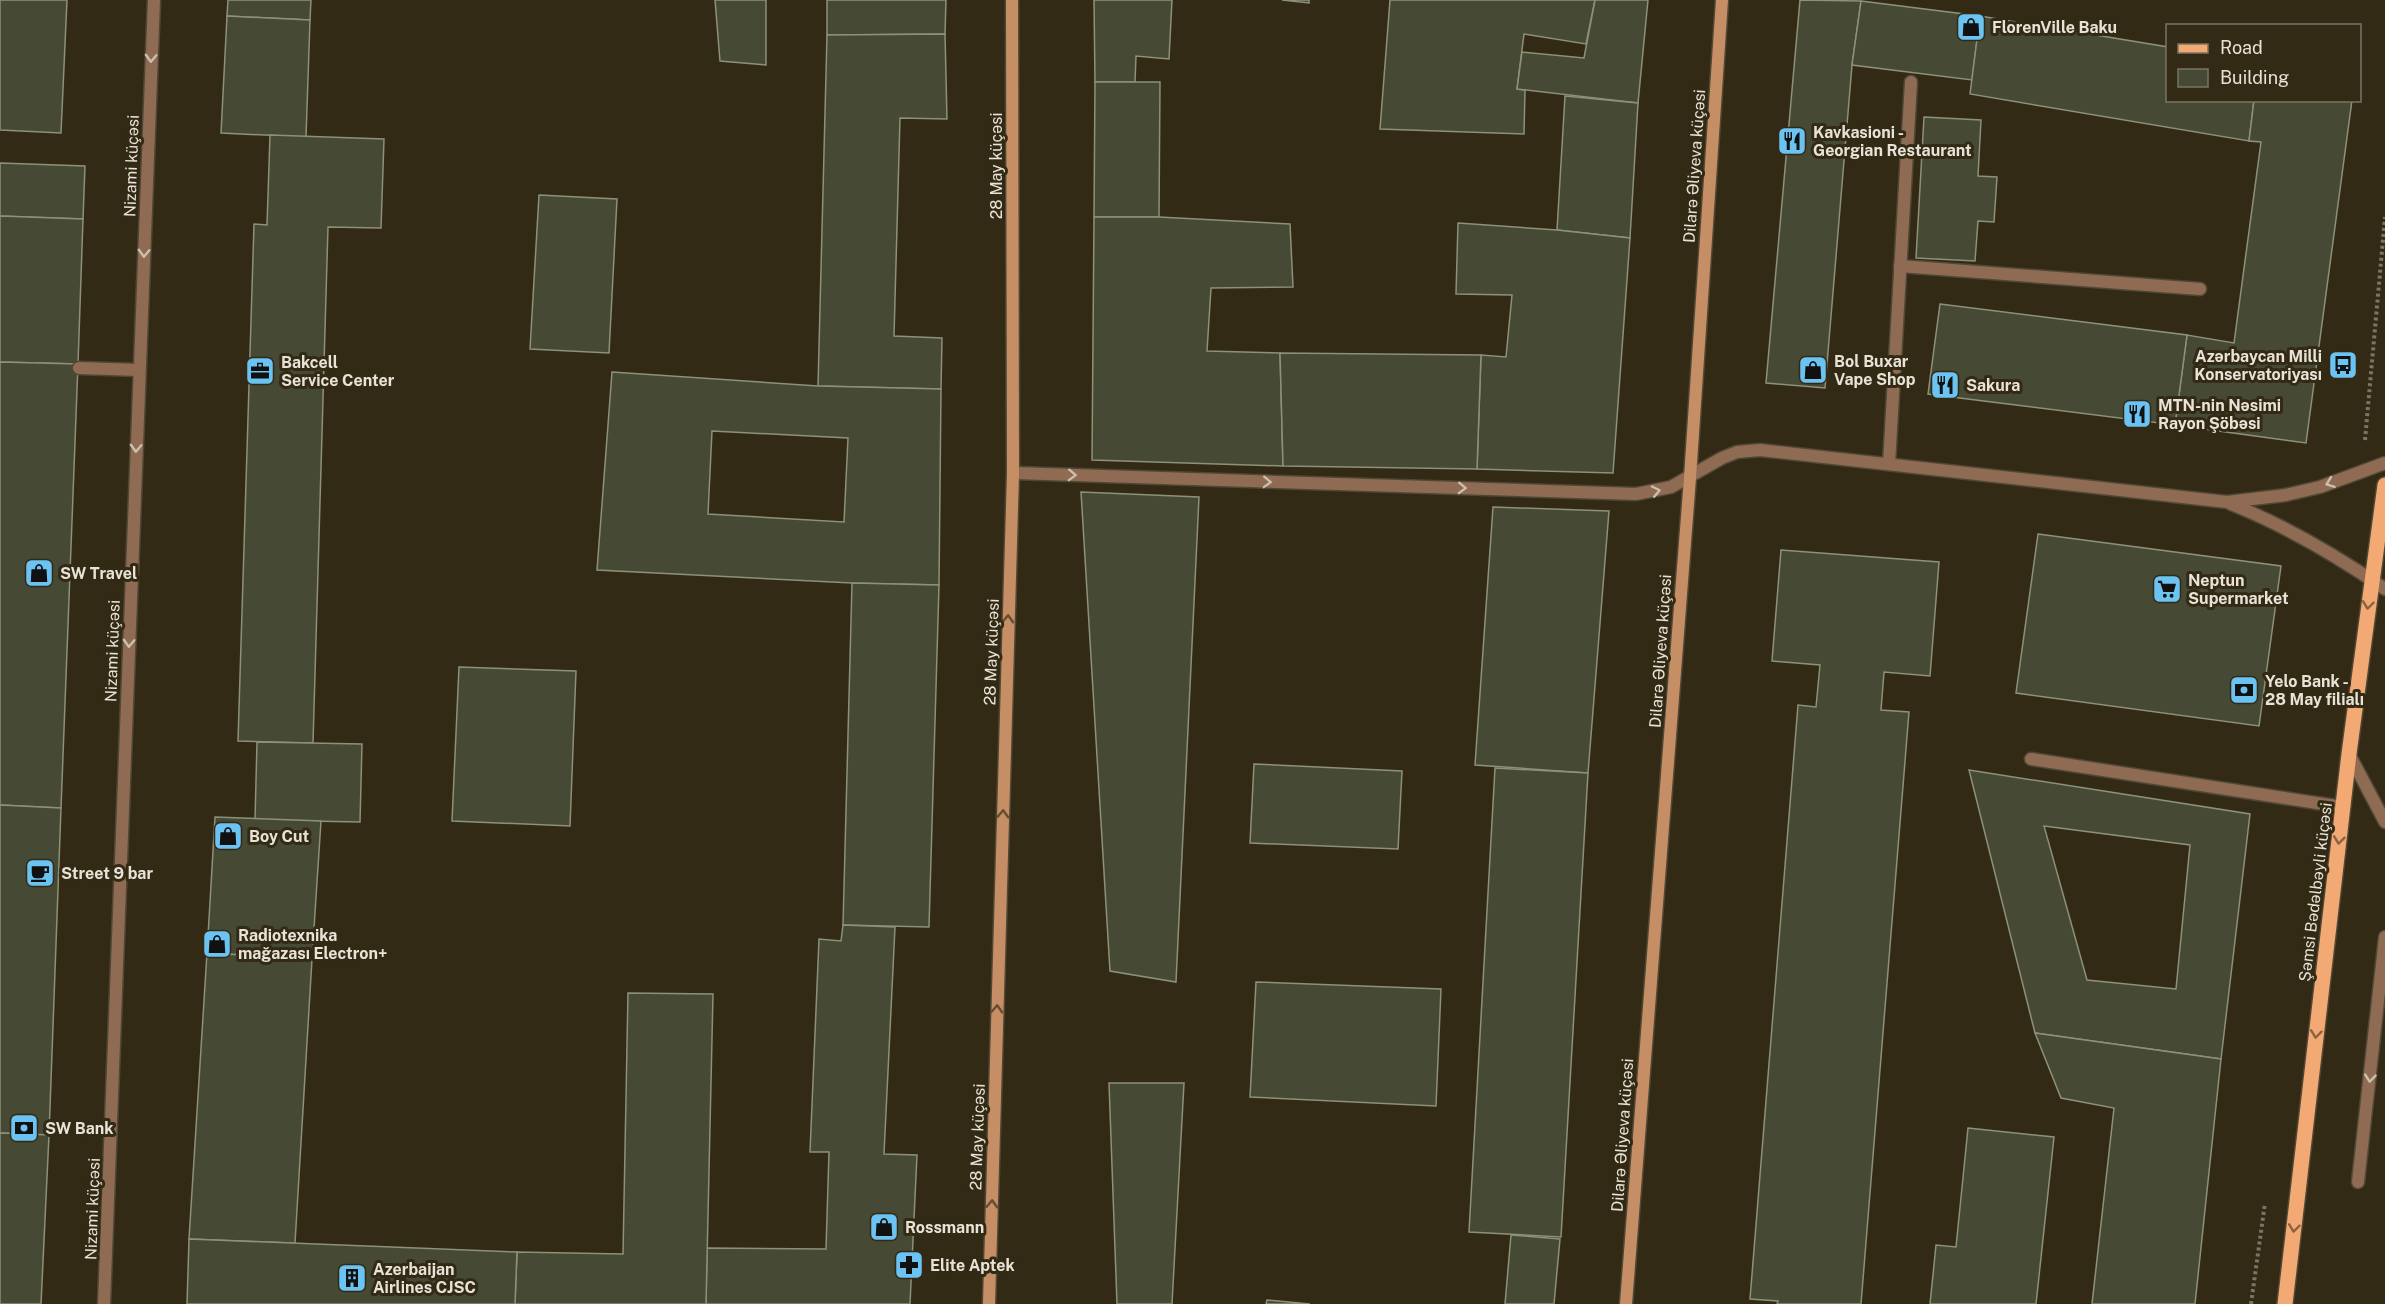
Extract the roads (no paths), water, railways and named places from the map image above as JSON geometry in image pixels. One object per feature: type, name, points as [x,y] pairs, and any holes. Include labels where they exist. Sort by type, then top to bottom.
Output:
[{"type":"main road","name":"28 May küçəsi","points":[[989,1304],[1013,473],[1012,0]]},
{"type":"main road","name":"Dilarə Əliyeva küçəsi","points":[[1626,1304],[1690,478],[1722,0]]},
{"type":"main road","name":"Şəmsi Bədəlbəyli küçəsi","points":[[2285,1304],[2349,754],[2385,485]]},
{"type":"street","name":"Nizami küçəsi","points":[[104,1304],[154,0]]},
{"type":"street","points":[[1889,464],[1911,82]]},
{"type":"street","points":[[1900,266],[2200,289]]},
{"type":"street","points":[[79,368],[139,370]]},
{"type":"street","points":[[1013,473],[1636,494],[1671,487],[1737,452],[1760,450],[2227,502],[2286,495],[2385,463]]},
{"type":"street","points":[[2227,502],[2285,528],[2385,590]]},
{"type":"street","points":[[2349,754],[2385,822]]},
{"type":"street","points":[[2031,759],[2343,807]]},
{"type":"street","points":[[2358,1182],[2385,937]]},
{"type":"place","name":"FlorenVille Baku","points":[[1971,27]]},
{"type":"place","name":"Kavkasioni - Georgian Restaurant","points":[[1792,141]]},
{"type":"place","name":"Azərbaycan Milli Konservatoriyası","points":[[2343,365]]},
{"type":"place","name":"Bol Buxar Vape Shop","points":[[1813,370]]},
{"type":"place","name":"Bakcell Service Center","points":[[260,371]]},
{"type":"place","name":"Sakura","points":[[1945,385]]},
{"type":"place","name":"MTN-nin Nəsimi Rayon Şöbəsi","points":[[2137,414]]},
{"type":"place","name":"SW Travel","points":[[39,573]]},
{"type":"place","name":"Neptun Supermarket","points":[[2167,589]]},
{"type":"place","name":"Yelo Bank - 28 May filialı","points":[[2244,690]]},
{"type":"place","name":"Boy Cut","points":[[228,836]]},
{"type":"place","name":"Street 9 bar","points":[[40,873]]},
{"type":"place","name":"Radiotexnika mağazası Electron+","points":[[217,944]]},
{"type":"place","name":"SW Bank","points":[[24,1128]]},
{"type":"place","name":"Rossmann","points":[[884,1227]]},
{"type":"place","name":"Elite Aptek","points":[[909,1265]]},
{"type":"place","name":"Azerbaijan Airlines CJSC","points":[[352,1278]]}]
